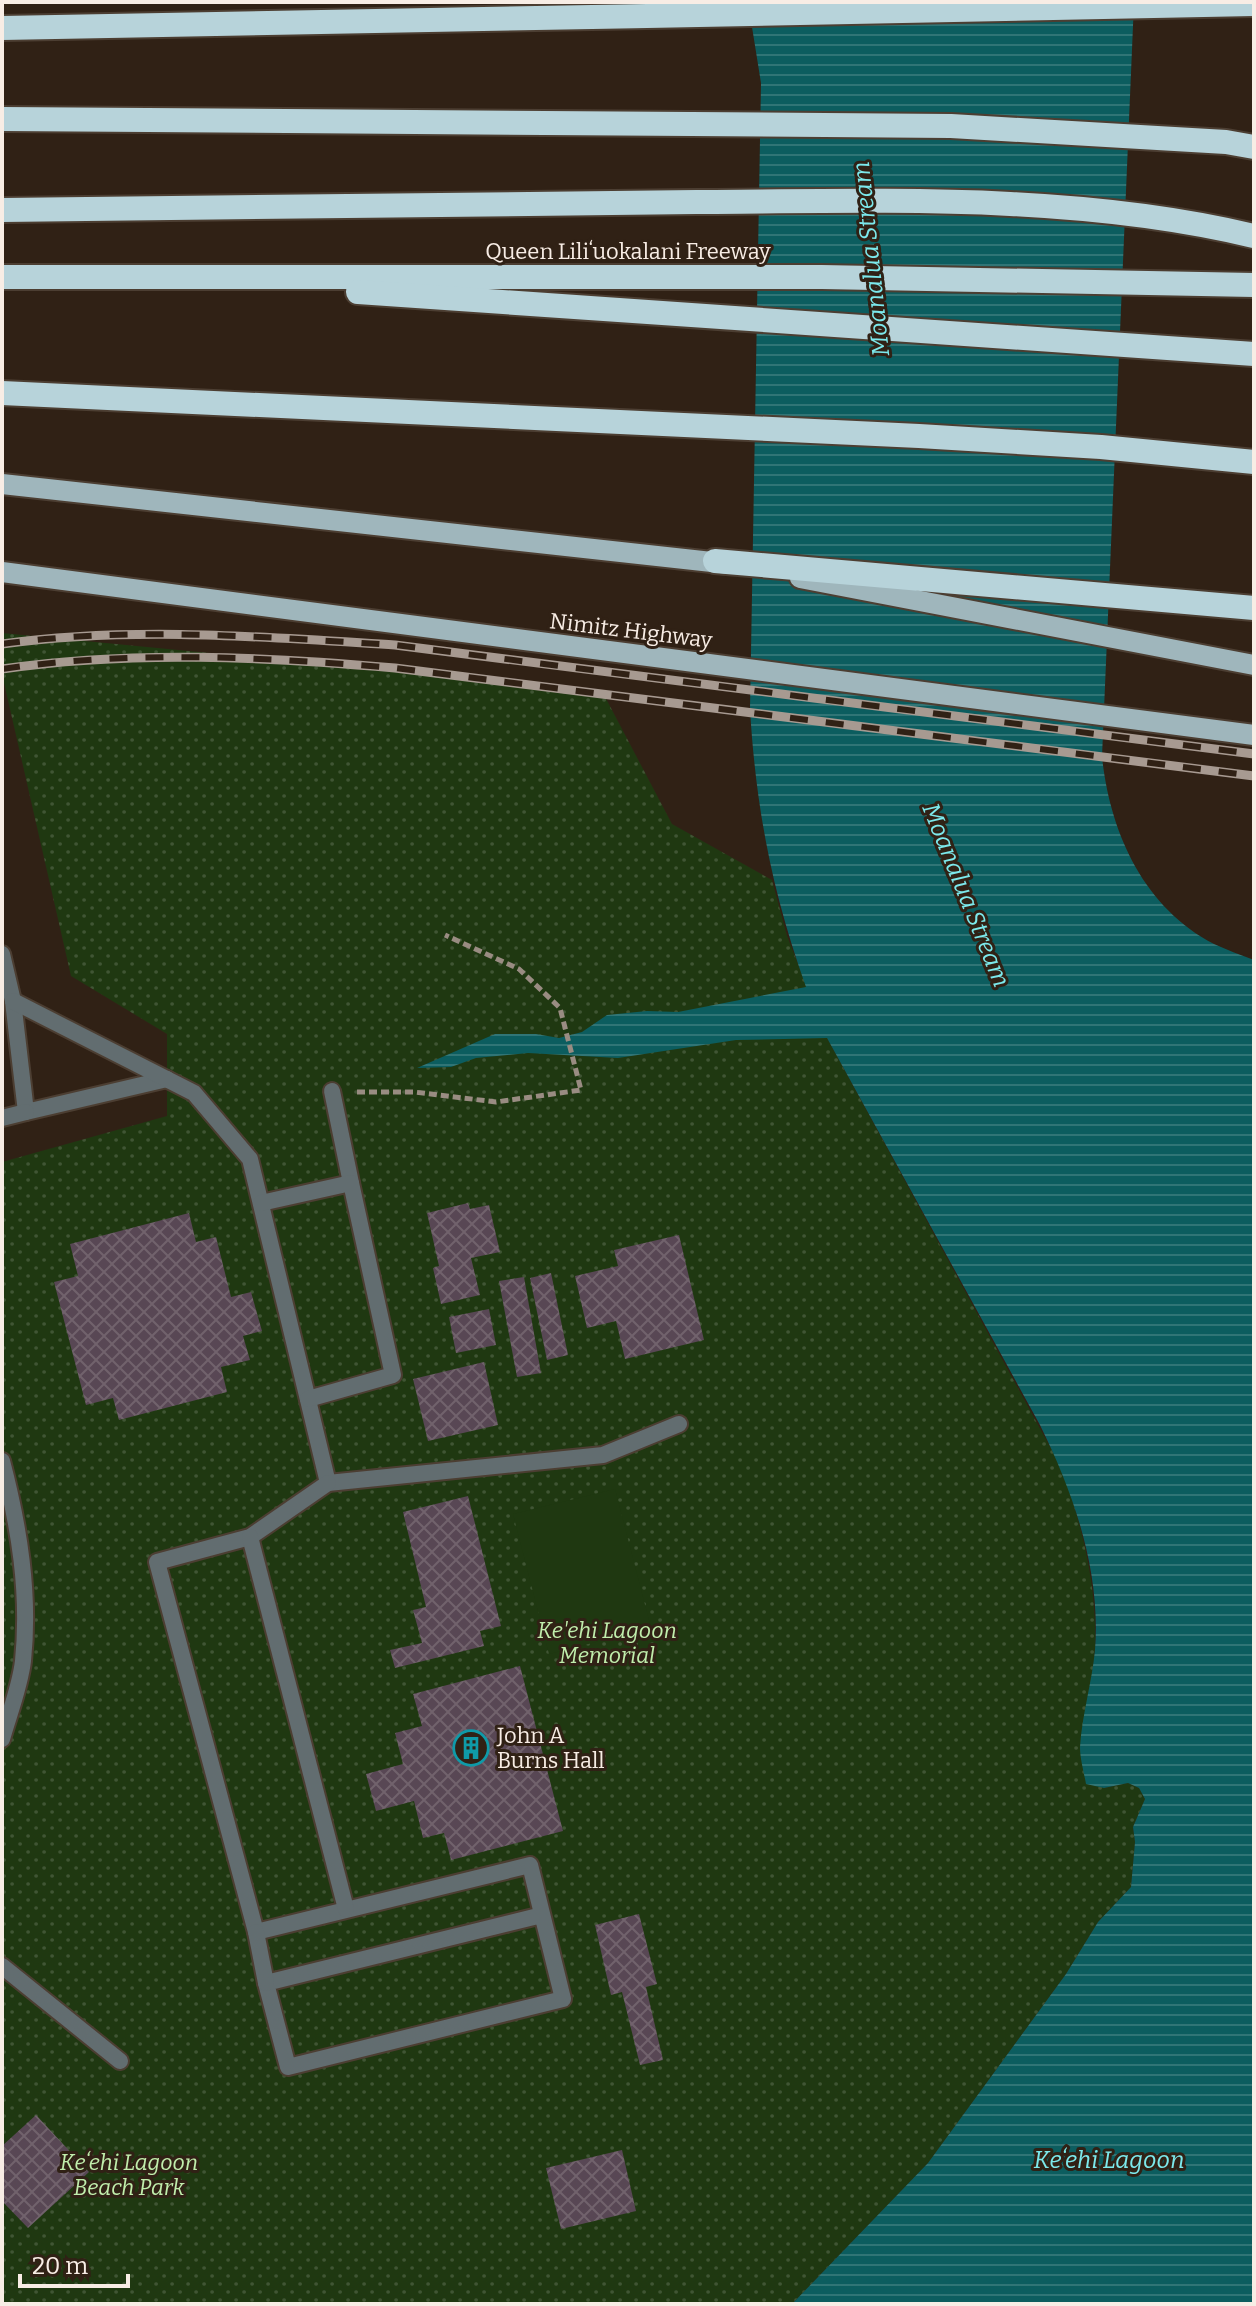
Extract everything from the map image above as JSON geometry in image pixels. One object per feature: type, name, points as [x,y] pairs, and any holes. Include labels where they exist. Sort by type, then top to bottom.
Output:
[{"type":"highway","points":[[2,28],[1254,4]]},
{"type":"highway","points":[[2,119],[951,126],[1226,142],[1254,147]]},
{"type":"highway","points":[[2,210],[1013,202],[1205,224],[1254,236]]},
{"type":"highway","name":"Queen Liliʻuokalani Freeway","points":[[2,277],[822,277],[1254,285]]},
{"type":"highway","points":[[164,278],[1254,354]]},
{"type":"highway","points":[[2,393],[934,436],[1101,447],[1254,462]]},
{"type":"highway","points":[[715,561],[1254,608]]},
{"type":"main road","points":[[2,484],[715,561],[1254,665]]},
{"type":"main road","name":"Nimitz Highway","points":[[7,578],[86,583],[1254,735]]},
{"type":"lane","points":[[2,954],[13,1001],[26,1112]]},
{"type":"lane","points":[[13,1001],[194,1093],[250,1159],[328,1483]]},
{"type":"lane","points":[[2,1118],[167,1079]]},
{"type":"lane","points":[[308,1399],[393,1375],[332,1091]]},
{"type":"lane","points":[[261,1203],[351,1183]]},
{"type":"lane","points":[[256,1932],[530,1865],[563,1999],[288,2067],[256,1932],[157,1562],[250,1537],[328,1483],[603,1455],[679,1424]]},
{"type":"lane","points":[[2,1461],[17,1519],[25,1593],[23,1663],[2,1739]]},
{"type":"lane","points":[[250,1537],[346,1909]]},
{"type":"lane","points":[[266,1983],[542,1915]]},
{"type":"lane","points":[[2,1966],[120,2061]]},
{"type":"path","points":[[332,1091],[414,1092],[496,1102],[581,1090],[560,1008],[519,969],[445,935]]},
{"type":"green space","name":"Ke'ehi Lagoon Memorial","points":[[2,633],[602,691],[672,824],[772,880],[787,936],[827,1038],[1061,1467],[1082,1533],[1091,1578],[1095,1624],[1091,1686],[1080,1750],[1104,1788],[1128,1783],[1139,1788],[1145,1799],[1133,1827],[1135,1842],[1131,1887],[1098,1922],[1066,1974],[928,2163],[792,2304],[2,2304],[2,1162],[167,1116],[167,1034],[71,976],[2,674]]},
{"type":"green space","points":[[615,1489],[651,1628],[549,1654],[513,1514]]},
{"type":"water","points":[[748,2],[1134,2],[1102,757],[1106,785],[1122,839],[1149,888],[1189,928],[1214,944],[1254,960],[1254,2304],[792,2304],[928,2163],[1066,1974],[1098,1922],[1131,1887],[1135,1842],[1133,1827],[1145,1799],[1139,1788],[1128,1783],[1104,1788],[1086,1784],[1081,1756],[1096,1620],[1089,1562],[1074,1506],[1040,1425],[827,1038],[736,1040],[618,1058],[528,1053],[476,1058],[451,1067],[417,1068],[495,1034],[536,1034],[559,1038],[582,1032],[607,1015],[678,1012],[806,987],[775,884],[761,816],[750,709],[761,83]]},
{"type":"building","points":[[468,1203],[470,1209],[489,1205],[500,1252],[471,1258],[480,1295],[441,1304],[433,1268],[439,1266],[427,1213]]},
{"type":"building","points":[[189,1213],[196,1242],[216,1237],[231,1297],[251,1292],[262,1331],[243,1336],[250,1360],[221,1367],[227,1392],[119,1420],[113,1398],[86,1405],[54,1282],[78,1276],[70,1244]]},
{"type":"building","points":[[679,1235],[704,1340],[625,1359],[616,1321],[587,1328],[575,1276],[618,1266],[614,1250]]},
{"type":"building","points":[[551,1273],[568,1355],[547,1360],[530,1278]]},
{"type":"building","points":[[524,1277],[541,1373],[517,1377],[499,1281]]},
{"type":"building","points":[[489,1309],[496,1345],[456,1353],[449,1317]]},
{"type":"building","points":[[484,1362],[498,1425],[428,1441],[413,1379]]},
{"type":"building","points":[[468,1496],[501,1626],[480,1631],[484,1646],[395,1668],[390,1650],[422,1643],[413,1610],[426,1607],[403,1512]]},
{"type":"building","name":"John A Burns Hall","points":[[520,1666],[563,1831],[451,1860],[444,1833],[423,1838],[414,1801],[376,1811],[366,1774],[403,1764],[395,1733],[422,1726],[413,1694]]},
{"type":"building","points":[[639,1914],[657,1984],[646,1987],[663,2060],[640,2065],[622,1992],[611,1995],[595,1925]]},
{"type":"building","points":[[36,2115],[89,2172],[28,2228],[2,2201],[2,2146]]},
{"type":"building","points":[[622,2150],[636,2211],[561,2229],[546,2168]]},
{"type":"railway","points":[[2,644],[149,634],[248,636],[395,645],[1254,754]]},
{"type":"railway","points":[[2,669],[149,657],[297,661],[395,668],[1254,776]]},
{"type":"place","name":"John A Burns Hall","points":[[471,1748]]},
{"type":"water label","name":"Moanalua Stream","points":[[871,259]]},
{"type":"water label","name":"Moanalua Stream","points":[[966,895]]},
{"type":"water label","name":"Keʻehi Lagoon","points":[[1109,2160]]},
{"type":"park label","name":"Keʻehi Lagoon Beach Park","points":[[129,2174]]}]
